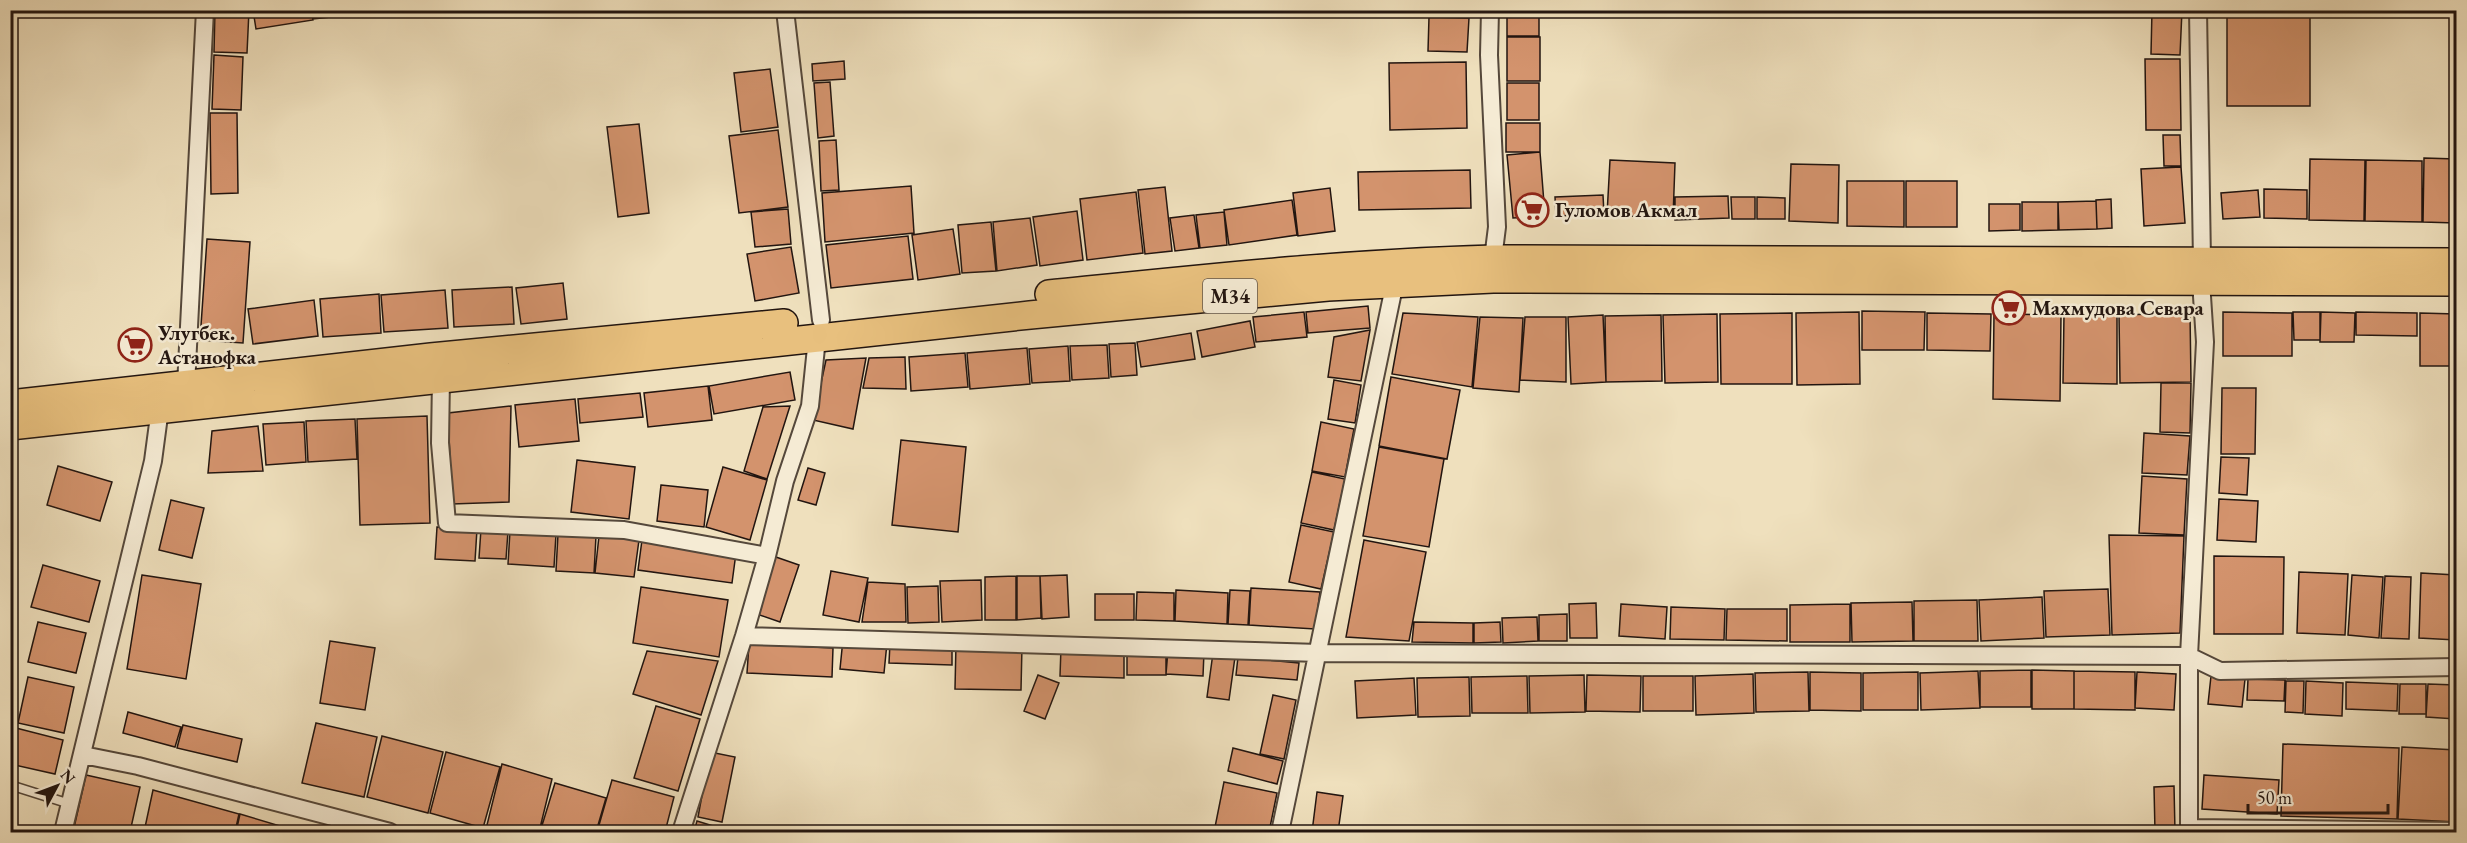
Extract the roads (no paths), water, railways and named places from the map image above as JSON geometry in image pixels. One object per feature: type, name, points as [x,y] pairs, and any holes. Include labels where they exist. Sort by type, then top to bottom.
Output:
[{"type":"main road","name":"M34","points":[[10,404],[441,378],[1328,266],[1395,261],[1493,259],[2202,271],[2457,282]]},
{"type":"main road","name":"M34","points":[[10,426],[169,395],[431,357],[1042,314],[1395,282],[2202,271],[2457,262]]},
{"type":"street","points":[[63,832],[169,395],[206,10]]},
{"type":"street","points":[[681,832],[744,636],[767,556],[784,481],[810,406],[819,329],[785,10]]},
{"type":"street","points":[[1490,10],[1489,56],[1497,227],[1493,259]]},
{"type":"street","points":[[2198,10],[2205,342],[2188,656],[2189,830],[2457,831]]},
{"type":"street","points":[[1280,832],[1395,282]]},
{"type":"street","points":[[441,378],[440,443],[447,523],[624,530],[767,556]]},
{"type":"street","points":[[744,636],[1319,652],[2188,656],[2220,671],[2457,667]]},
{"type":"street","points":[[83,755],[138,766],[390,832]]},
{"type":"lane","points":[[10,786],[70,804]]},
{"type":"place","name":"Гуломов Акмал","points":[[1532,210]]},
{"type":"place","name":"Махмудова Севара","points":[[2009,308]]},
{"type":"place","name":"Улугбек. Астанофка","points":[[135,345]]}]
